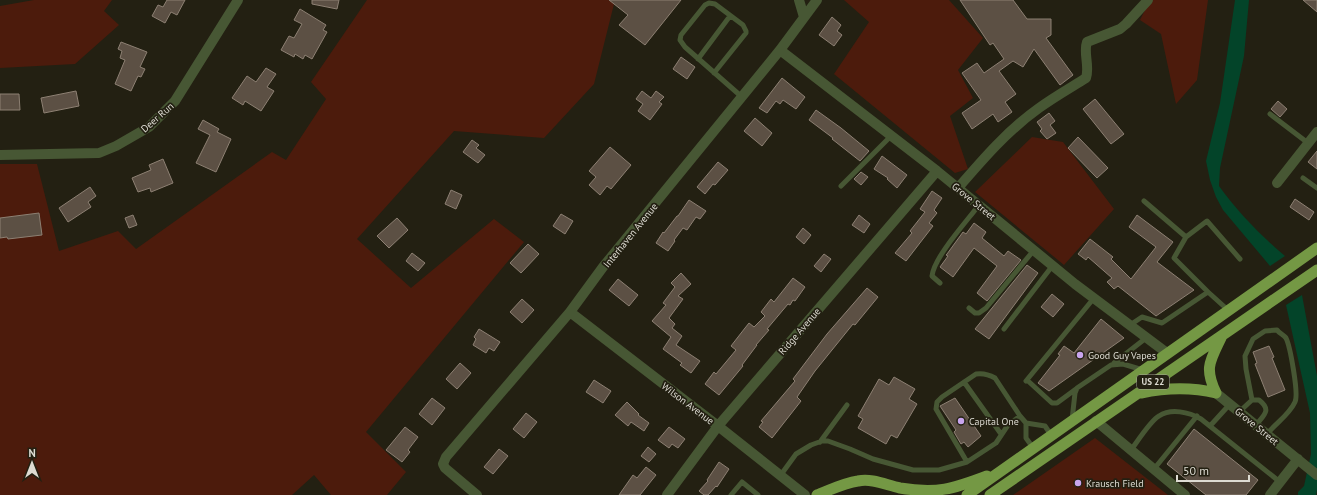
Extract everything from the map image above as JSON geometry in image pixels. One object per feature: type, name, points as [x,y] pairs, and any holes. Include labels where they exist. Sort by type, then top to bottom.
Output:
[{"type":"highway","name":"US 22","points":[[968,495],[1317,248]]},
{"type":"highway","name":"US 22","points":[[990,495],[1317,270]]},
{"type":"highway","points":[[1216,393],[1211,382],[1209,366],[1222,336]]},
{"type":"highway","points":[[1134,395],[1161,390],[1190,388],[1216,393]]},
{"type":"highway","points":[[817,495],[846,484],[867,480],[899,488],[932,491],[950,489],[991,474],[1020,459]]},
{"type":"highway","points":[[838,495],[846,484]]},
{"type":"street","name":"Deer Run","points":[[0,155],[98,153],[116,146],[148,127],[175,101],[238,0]]},
{"type":"street","points":[[799,0],[804,17]]},
{"type":"street","name":"Interhaven Avenue","points":[[477,495],[445,468],[443,464],[446,457],[570,312],[603,267],[780,50],[817,0]]},
{"type":"street","points":[[958,188],[984,158],[1038,109],[1086,78],[1088,72],[1085,48],[1087,42],[1120,29],[1148,0]]},
{"type":"street","name":"Grove Street","points":[[780,50],[937,171],[1129,326],[1167,353]]},
{"type":"street","points":[[1277,183],[1317,132]]},
{"type":"street","name":"Ridge Avenue","points":[[668,495],[718,426],[937,171]]},
{"type":"street","name":"Wilson Avenue","points":[[570,312],[805,495]]},
{"type":"street","name":"Grove Street","points":[[1216,393],[1317,475]]},
{"type":"street","points":[[1096,421],[1185,495]]},
{"type":"street","points":[[1270,495],[1300,460]]},
{"type":"lane","points":[[714,73],[746,33],[745,28],[712,3],[704,5],[680,38],[681,43],[698,59],[714,73],[742,97]]},
{"type":"lane","points":[[698,59],[730,16]]},
{"type":"lane","points":[[1270,114],[1308,143]]},
{"type":"lane","points":[[841,186],[891,136]]},
{"type":"lane","points":[[1303,178],[1317,188]]},
{"type":"lane","points":[[1144,201],[1186,237]]},
{"type":"lane","points":[[940,283],[932,276],[934,266],[979,205]]},
{"type":"lane","points":[[1228,310],[1174,258],[1186,237],[1207,221],[1240,259]]},
{"type":"lane","points":[[969,308],[974,313],[979,313],[986,308],[1034,250]]},
{"type":"lane","points":[[1004,329],[1053,266]]},
{"type":"lane","points":[[1129,326],[1142,317],[1162,323],[1208,292]]},
{"type":"lane","points":[[1094,298],[1026,380],[1052,403],[1057,403],[1146,338]]},
{"type":"lane","points":[[1252,400],[1245,356],[1253,339],[1265,331],[1277,330],[1286,338],[1295,382],[1296,400],[1290,412],[1274,425],[1267,434]]},
{"type":"lane","points":[[1111,365],[1123,364],[1144,370]]},
{"type":"lane","points":[[967,462],[936,409],[937,402],[942,397],[976,374],[982,373],[995,378],[1026,423],[1045,426],[1052,436]]},
{"type":"lane","points":[[964,382],[1001,434]]},
{"type":"lane","points":[[1072,422],[1074,393],[1077,388]]},
{"type":"lane","points":[[1239,412],[1252,400],[1259,400],[1267,408],[1266,413],[1256,425]]},
{"type":"lane","points":[[1210,426],[1230,404]]},
{"type":"lane","points":[[820,442],[847,406]]},
{"type":"lane","points":[[1131,450],[1157,416],[1165,412],[1176,411],[1197,416],[1280,482]]},
{"type":"lane","points":[[780,476],[796,454],[811,444],[828,441],[850,448],[873,459],[913,470],[939,470],[967,462],[996,443],[1008,425],[1020,416]]},
{"type":"lane","points":[[1154,469],[1197,416]]},
{"type":"lane","points":[[1026,423],[1026,438],[1034,449]]},
{"type":"lane","points":[[731,495],[742,482],[758,495]]},
{"type":"shaded area","points":[[34,0],[112,0],[104,11],[119,25],[75,64],[0,68],[0,6]]},
{"type":"shaded area","points":[[367,0],[615,0],[594,84],[544,138],[454,131],[357,239],[411,288],[494,219],[524,242],[366,432],[406,472],[387,495],[331,495],[314,475],[292,495],[0,495],[0,164],[37,164],[59,251],[118,231],[136,249],[272,152],[286,160],[326,99],[311,82]]},
{"type":"shaded area","points":[[844,0],[949,0],[983,38],[958,70],[973,98],[950,116],[968,169],[955,173],[834,74],[869,22]]},
{"type":"shaded area","points":[[1150,0],[1208,0],[1197,80],[1176,104],[1161,34],[1140,20]]},
{"type":"shaded area","points":[[1235,0],[1249,0],[1244,56],[1220,168],[1219,186],[1250,223],[1285,256],[1270,266],[1223,210],[1216,197],[1210,180],[1206,161],[1220,103]]},
{"type":"shaded area","points":[[1032,137],[1063,142],[1114,209],[1064,265],[975,192]]},
{"type":"shaded area","points":[[1302,295],[1317,376],[1316,495],[1298,495],[1298,492],[1304,486],[1311,454],[1310,413],[1286,305]]},
{"type":"shaded area","points":[[1095,438],[1168,495],[1013,495]]},
{"type":"building","points":[[167,0],[185,0],[177,15],[171,12],[165,23],[152,16],[158,5],[163,7]]},
{"type":"building","points":[[312,0],[339,0],[337,9],[312,4]]},
{"type":"building","points":[[609,0],[681,0],[645,45],[619,25],[628,15]]},
{"type":"building","points":[[960,0],[1013,0],[1027,19],[1051,19],[1051,35],[1046,38],[1073,75],[1060,85],[1034,49],[1023,67],[1013,61],[999,71],[1016,94],[1005,102],[1012,112],[998,122],[993,114],[972,129],[962,113],[981,100],[962,73],[977,63],[984,73],[1004,59],[993,43],[990,45]]},
{"type":"building","points":[[1303,0],[1317,0],[1317,12]]},
{"type":"building","points":[[300,9],[326,25],[323,30],[327,32],[312,59],[305,55],[303,59],[295,54],[294,57],[281,50],[289,36],[294,38],[302,24],[294,20]]},
{"type":"building","points":[[832,17],[841,25],[837,31],[842,35],[834,46],[819,35]]},
{"type":"building","points":[[121,42],[147,52],[140,67],[145,69],[141,77],[138,76],[131,91],[115,84],[125,60],[120,58],[122,51],[118,49]]},
{"type":"building","points":[[681,57],[695,67],[687,79],[673,69]]},
{"type":"building","points":[[266,68],[276,74],[267,87],[274,91],[261,111],[245,101],[243,105],[232,98],[247,76],[256,82]]},
{"type":"building","points":[[782,78],[805,97],[796,109],[783,100],[780,104],[776,101],[767,113],[759,108]]},
{"type":"building","points":[[76,91],[79,106],[44,113],[41,98]]},
{"type":"building","points":[[642,91],[651,98],[656,91],[664,97],[659,102],[662,104],[650,120],[638,111],[643,104],[636,99]]},
{"type":"building","points":[[0,94],[19,94],[20,110],[0,110]]},
{"type":"building","points":[[1095,99],[1124,134],[1111,144],[1083,109]]},
{"type":"building","points":[[1278,101],[1287,109],[1280,117],[1271,109]]},
{"type":"building","points":[[816,110],[869,151],[860,161],[809,120]]},
{"type":"building","points":[[1049,113],[1055,121],[1050,125],[1056,133],[1047,139],[1040,131],[1042,129],[1037,122]]},
{"type":"building","points":[[755,118],[772,133],[762,146],[744,131]]},
{"type":"building","points":[[203,120],[219,129],[217,132],[231,139],[216,172],[196,163],[210,135],[198,129]]},
{"type":"building","points":[[1078,137],[1108,168],[1097,178],[1068,148]]},
{"type":"building","points":[[472,140],[479,145],[476,148],[485,155],[478,163],[463,152]]},
{"type":"building","points":[[610,147],[631,165],[611,189],[607,186],[600,195],[589,185],[596,177],[589,171]]},
{"type":"building","points":[[1317,151],[1317,169],[1308,162]]},
{"type":"building","points":[[882,156],[907,175],[897,188],[887,179],[888,178],[874,169]]},
{"type":"building","points":[[163,159],[173,183],[151,192],[150,188],[138,192],[132,178],[151,170],[149,165]]},
{"type":"building","points":[[718,162],[728,170],[705,194],[697,187]]},
{"type":"building","points":[[861,172],[868,177],[861,185],[854,179]]},
{"type":"building","points":[[90,187],[96,196],[88,202],[91,207],[68,222],[59,208]]},
{"type":"building","points":[[451,190],[462,195],[456,209],[445,204]]},
{"type":"building","points":[[932,191],[942,198],[934,210],[937,213],[929,223],[933,226],[906,261],[895,253],[912,233],[910,231],[925,212],[920,209]]},
{"type":"building","points":[[1295,199],[1314,212],[1309,220],[1290,207]]},
{"type":"building","points":[[689,200],[706,211],[700,219],[696,217],[687,230],[683,228],[668,251],[656,243]]},
{"type":"building","points":[[39,213],[42,235],[8,239],[7,237],[0,238],[0,218]]},
{"type":"building","points":[[561,214],[573,221],[565,234],[553,226]]},
{"type":"building","points":[[133,215],[137,225],[129,228],[125,218]]},
{"type":"building","points":[[859,215],[870,224],[864,233],[852,225]]},
{"type":"building","points":[[1137,215],[1173,242],[1157,262],[1194,290],[1156,316],[1118,286],[1114,289],[1107,282],[1112,278],[1088,257],[1086,260],[1078,254],[1090,239],[1113,257],[1111,259],[1131,279],[1156,247],[1129,227]]},
{"type":"building","points":[[397,218],[408,230],[389,248],[377,236]]},
{"type":"building","points":[[974,223],[986,232],[982,238],[1004,256],[1008,251],[1021,260],[987,301],[977,293],[997,266],[974,248],[953,277],[940,267],[948,256],[946,255],[963,232],[966,234]]},
{"type":"building","points":[[803,228],[811,235],[804,244],[796,237]]},
{"type":"building","points":[[528,244],[539,254],[521,273],[510,263]]},
{"type":"building","points":[[412,253],[425,263],[418,271],[406,261]]},
{"type":"building","points":[[824,254],[831,259],[821,272],[814,266]]},
{"type":"building","points":[[1027,265],[1038,273],[989,339],[975,329]]},
{"type":"building","points":[[681,273],[691,284],[678,296],[683,299],[669,318],[675,324],[672,328],[682,336],[676,345],[700,361],[691,373],[680,365],[682,363],[663,349],[671,337],[652,321],[666,305],[663,303],[675,287],[671,283]]},
{"type":"building","points":[[793,278],[805,287],[795,301],[793,300],[790,305],[788,304],[767,329],[769,330],[756,345],[742,365],[743,366],[719,395],[705,384],[714,372],[716,374],[736,350],[731,346],[749,323],[754,327],[765,316],[761,312],[771,299],[774,302]]},
{"type":"building","points":[[618,279],[638,295],[629,306],[609,290]]},
{"type":"building","points":[[867,288],[878,297],[855,325],[853,324],[815,371],[797,397],[801,401],[772,438],[759,427],[763,422],[761,421],[795,381],[793,379],[827,334]]},
{"type":"building","points":[[1052,294],[1064,304],[1053,317],[1041,307]]},
{"type":"building","points":[[522,299],[534,310],[522,323],[510,312]]},
{"type":"building","name":"Good Guy Vapes","points":[[1101,319],[1124,338],[1049,391],[1038,383],[1060,355],[1058,354],[1064,346],[1074,353]]},
{"type":"building","points":[[479,329],[500,342],[494,351],[489,348],[486,353],[473,345],[476,339],[474,337]]},
{"type":"building","points":[[1269,346],[1274,357],[1272,358],[1285,390],[1268,397],[1255,364],[1257,363],[1253,352]]},
{"type":"building","points":[[460,363],[471,373],[457,389],[446,379]]},
{"type":"building","points":[[894,377],[915,389],[909,399],[917,404],[897,438],[891,435],[886,444],[858,428],[863,419],[858,416],[879,379],[889,385]]},
{"type":"building","points":[[594,380],[611,391],[603,403],[586,392]]},
{"type":"building","points":[[432,398],[445,408],[432,425],[419,414]]},
{"type":"building","name":"Capital One","points":[[955,398],[981,436],[968,447],[964,442],[961,444],[954,432],[956,430],[940,406]]},
{"type":"building","points":[[627,402],[639,414],[638,415],[649,423],[644,431],[631,422],[628,426],[615,415]]},
{"type":"building","points":[[526,413],[537,422],[524,438],[513,429]]},
{"type":"building","points":[[405,427],[418,437],[408,450],[410,452],[402,462],[386,450]]},
{"type":"building","points":[[669,427],[685,439],[678,448],[672,444],[669,448],[658,440]]},
{"type":"building","points":[[1194,429],[1258,480],[1246,495],[1206,495],[1167,464]]},
{"type":"building","points":[[648,447],[656,454],[649,462],[641,456]]},
{"type":"building","points":[[499,449],[508,456],[493,474],[484,467]]},
{"type":"building","points":[[719,462],[729,469],[717,487],[716,486],[708,495],[704,495],[699,491],[708,481],[707,480]]},
{"type":"building","points":[[646,467],[656,475],[640,495],[619,495],[633,475],[637,478]]},
{"type":"place","name":"Good Guy Vapes","points":[[1080,355]]},
{"type":"place","name":"Capital One","points":[[961,421]]},
{"type":"place","name":"Krausch Field","points":[[1078,483]]}]
